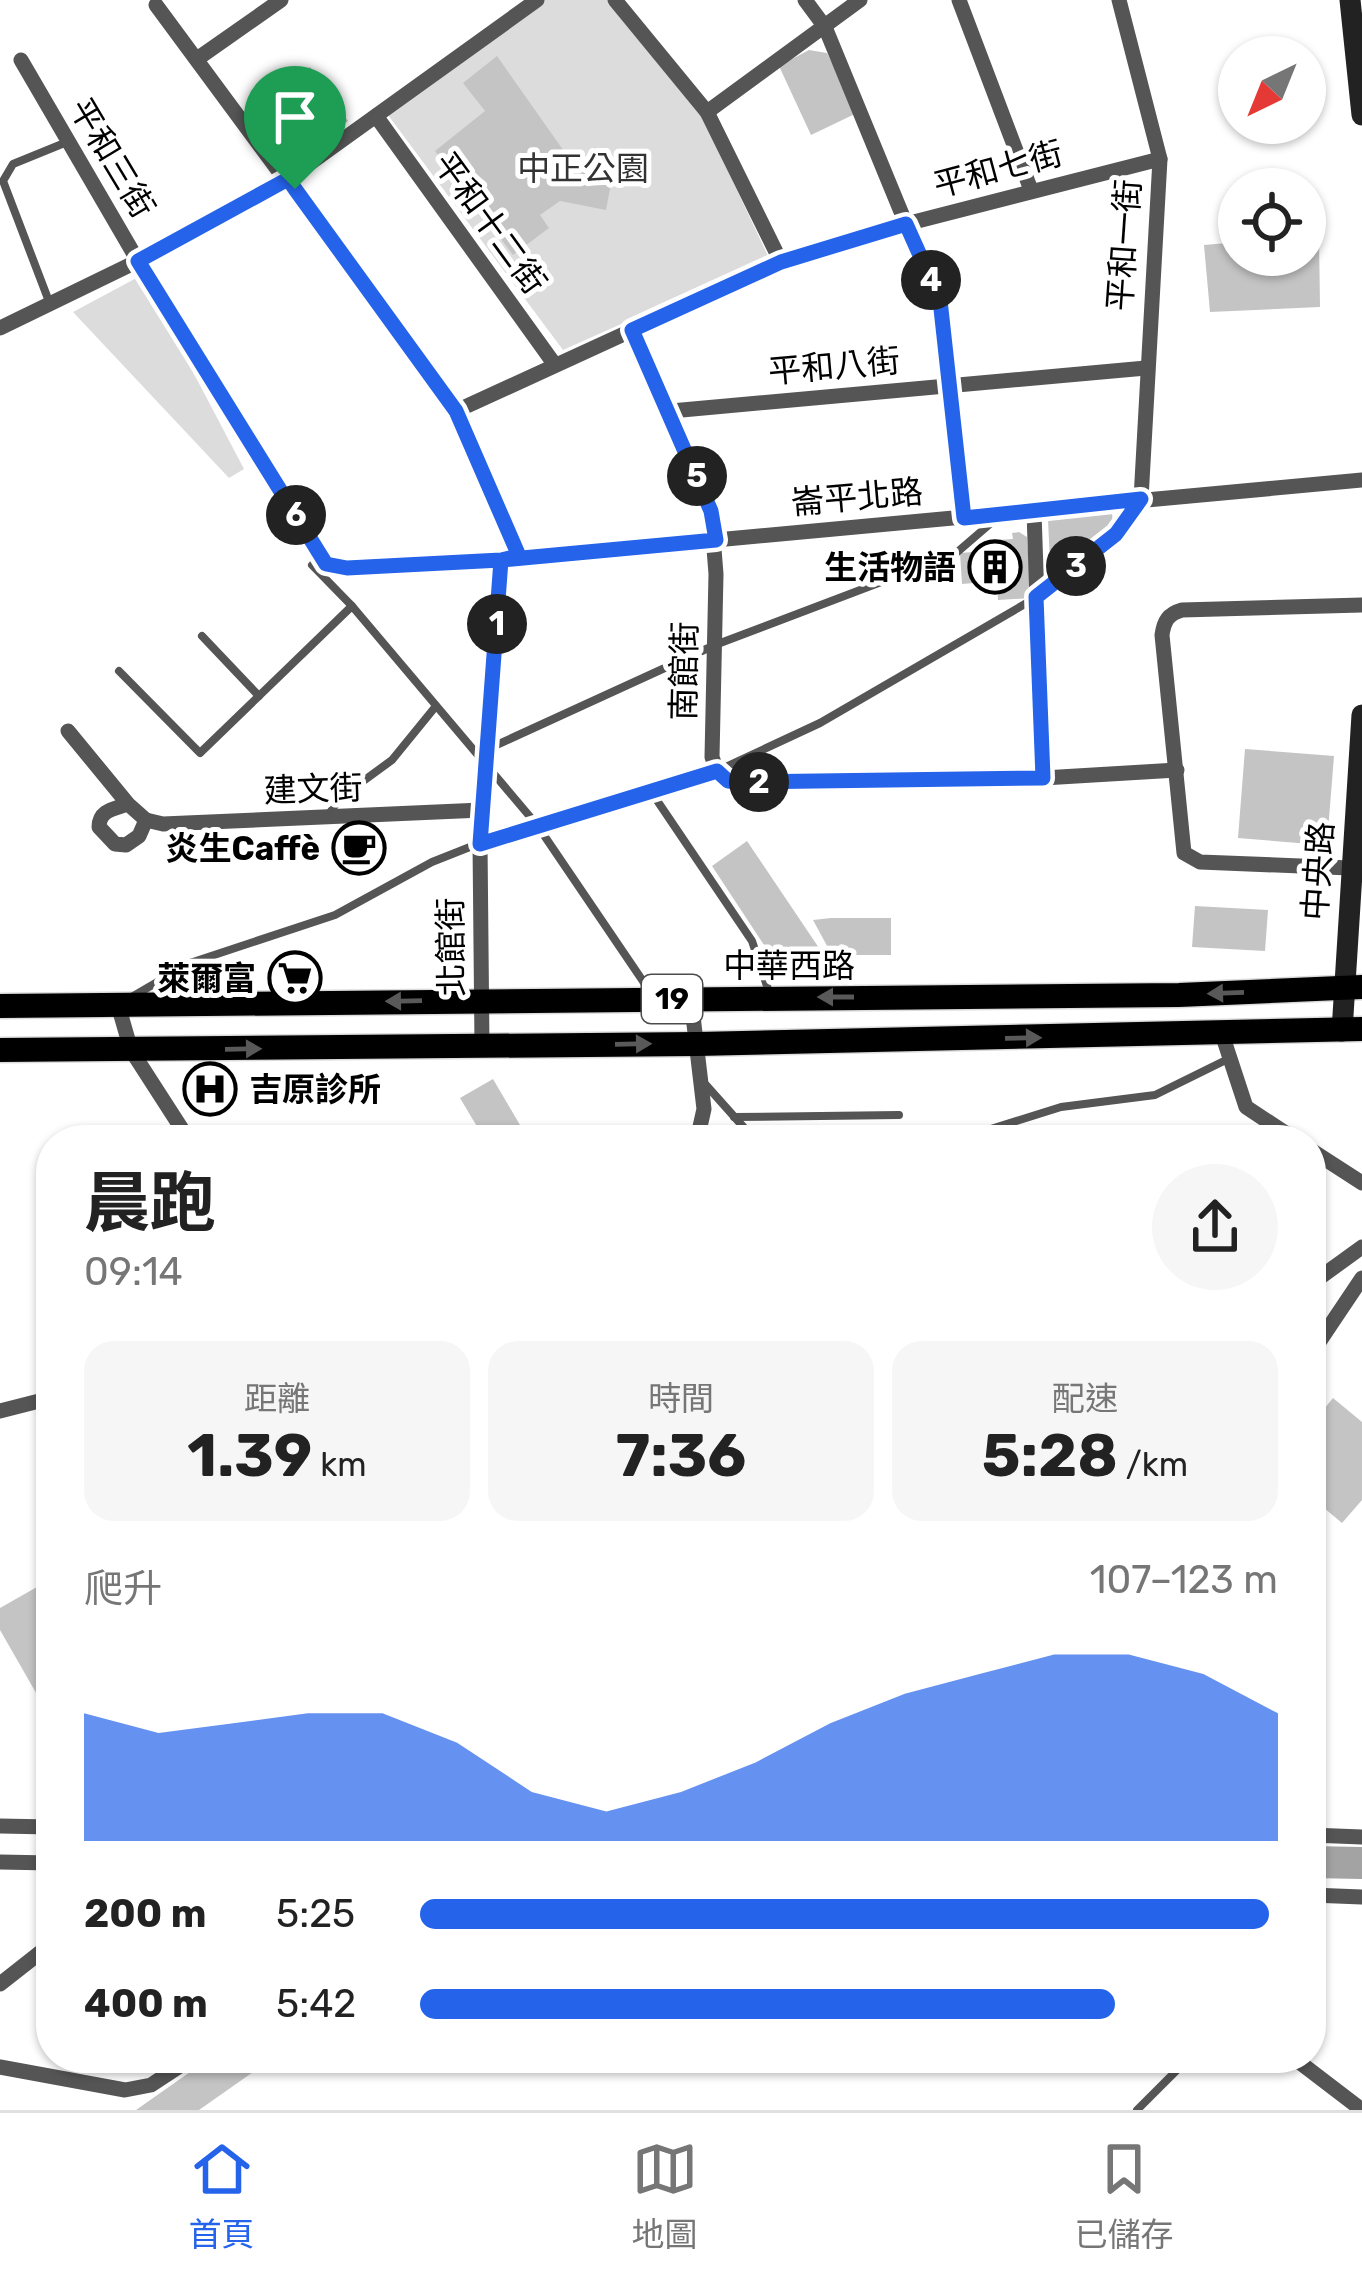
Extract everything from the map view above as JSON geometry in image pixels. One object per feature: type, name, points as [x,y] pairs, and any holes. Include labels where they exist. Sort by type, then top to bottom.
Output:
[{"type":"main road","name":"中華西路","points":[[0,1006],[1179,995],[1353,988]]},
{"type":"main road","name":"19","points":[[0,1050],[697,1044],[1226,1046],[1352,1030]]},
{"type":"street","points":[[197,59],[281,0]]},
{"type":"street","points":[[0,328],[138,261],[288,179],[537,0]]},
{"type":"street","points":[[615,0],[707,112],[781,262]]},
{"type":"street","points":[[805,0],[825,27],[906,224]]},
{"type":"street","points":[[707,112],[860,0]]},
{"type":"street","points":[[959,0],[1031,190]]},
{"type":"street","name":"平和一街","points":[[1119,0],[1160,159],[1141,499]]},
{"type":"street","points":[[1350,0],[1362,115]]},
{"type":"street","points":[[156,4],[456,411],[519,556]]},
{"type":"street","name":"平和三街","points":[[21,60],[320,568]]},
{"type":"street","name":"平和十二街","points":[[376,116],[555,365]]},
{"type":"street","name":"平和七街","points":[[456,411],[781,262],[1031,190],[1160,159]]},
{"type":"street","name":"南館街","points":[[632,330],[711,511],[716,540],[712,758],[717,771]]},
{"type":"street","name":"平和八街","points":[[671,411],[1146,368]]},
{"type":"street","name":"崙平北路","points":[[501,560],[1362,480]]},
{"type":"street","points":[[1034,512],[1043,778]]},
{"type":"street","points":[[320,568],[501,560]]},
{"type":"street","name":"北館街","points":[[482,1046],[480,844],[501,560]]},
{"type":"street","points":[[1350,868],[1190,860],[1182,843],[1162,635],[1171,613],[1182,610],[1362,604]]},
{"type":"street","name":"中央路","points":[[1352,1030],[1350,868],[1362,715]]},
{"type":"street","points":[[68,731],[146,820]]},
{"type":"street","points":[[717,771],[728,781],[739,782],[1043,778],[1177,770]]},
{"type":"street","name":"建文街","points":[[128,804],[99,818],[99,827],[115,844],[126,845],[139,836],[146,820],[163,824],[324,820],[482,810]]},
{"type":"street","points":[[691,999],[704,1109],[701,1125]]},
{"type":"street","points":[[118,1005],[131,1050],[179,1125]]},
{"type":"street","points":[[1226,1046],[1246,1107],[1274,1125]]},
{"type":"street","points":[[1326,1160],[1362,1183]]},
{"type":"street","points":[[1326,1273],[1362,1246]]},
{"type":"street","points":[[1326,1332],[1362,1278]]},
{"type":"street","points":[[0,1411],[36,1402]]},
{"type":"street","points":[[0,1826],[36,1827]]},
{"type":"street","points":[[1326,1836],[1362,1837]]},
{"type":"street","points":[[0,1862],[36,1863]]},
{"type":"street","points":[[1326,1896],[1362,1897]]},
{"type":"street","points":[[0,1984],[36,1956]]},
{"type":"street","points":[[0,2067],[125,2090],[151,2086],[170,2073]]},
{"type":"street","points":[[1314,2073],[1362,2110]]},
{"type":"lane","points":[[51,305],[3,182],[13,164],[67,142]]},
{"type":"lane","points":[[906,224],[940,300],[964,518]]},
{"type":"lane","points":[[118,1005],[190,963],[335,915],[432,862],[717,771],[820,723],[1036,597],[1116,534],[1141,499]]},
{"type":"lane","points":[[488,749],[715,645],[955,554],[1000,515]]},
{"type":"lane","points":[[320,568],[537,825],[656,999]]},
{"type":"lane","points":[[119,671],[200,752],[352,606]]},
{"type":"lane","points":[[202,636],[260,696]]},
{"type":"lane","points":[[324,820],[340,798],[392,760],[436,706]]},
{"type":"lane","points":[[652,793],[752,941],[771,998]]},
{"type":"lane","points":[[1004,1125],[1061,1107],[1155,1095],[1226,1046]]},
{"type":"lane","points":[[701,1080],[741,1125]]},
{"type":"lane","points":[[734,1117],[899,1115]]},
{"type":"lane","points":[[1137,2110],[1174,2073]]},
{"type":"green space","name":"中正公園","points":[[545,0],[609,0],[702,116],[769,258],[563,350],[388,115]]},
{"type":"green space","points":[[142,275],[244,469],[229,478],[73,312]]},
{"type":"shaded area","points":[[1326,1846],[1362,1847],[1362,1879],[1326,1878]]},
{"type":"building","points":[[809,50],[827,53],[857,113],[811,135],[779,66]]},
{"type":"building","points":[[497,56],[573,164],[613,173],[606,210],[560,201],[540,215],[549,228],[513,255],[435,151],[485,111],[463,83]]},
{"type":"building","points":[[310,67],[348,121],[336,129],[298,76]]},
{"type":"building","points":[[1218,244],[1218,276],[1320,276],[1320,307],[1210,312],[1204,245]]},
{"type":"building","points":[[1112,511],[1113,530],[1076,557],[1050,562],[1048,519]]},
{"type":"building","name":"生活物語","points":[[1012,533],[1027,537],[1031,598],[998,600],[997,581],[962,584],[960,553],[999,550],[998,540],[1013,539]]},
{"type":"building","points":[[1245,749],[1334,756],[1328,831],[1323,838],[1311,844],[1238,838]]},
{"type":"building","points":[[747,841],[819,948],[766,948],[712,866]]},
{"type":"building","points":[[1195,906],[1268,910],[1265,951],[1192,947]]},
{"type":"building","points":[[891,918],[891,955],[832,955],[813,920]]},
{"type":"building","points":[[493,1079],[520,1125],[476,1125],[460,1098]]},
{"type":"building","points":[[1333,1398],[1362,1422],[1362,1500],[1342,1523],[1326,1510],[1326,1407]]},
{"type":"building","points":[[36,1588],[36,1693],[0,1630],[0,1608]]},
{"type":"building","points":[[189,2073],[252,2073],[199,2110],[136,2110]]},
{"type":"place","name":"生活物語","points":[[995,567]]},
{"type":"place","name":"炎生Caffè","points":[[359,848]]},
{"type":"place","name":"萊爾富","points":[[295,978]]},
{"type":"place","name":"吉原診所","points":[[210,1089]]},
{"type":"route","points":[[295,189],[288,179],[138,261],[326,564],[347,568],[501,560],[716,540],[711,511],[671,411],[632,330],[781,262],[906,224],[940,300],[964,518],[1141,499],[1116,534],[1036,597],[1043,778],[739,782],[728,781],[717,771],[480,844],[501,560],[519,556],[456,411],[295,189]]}]
